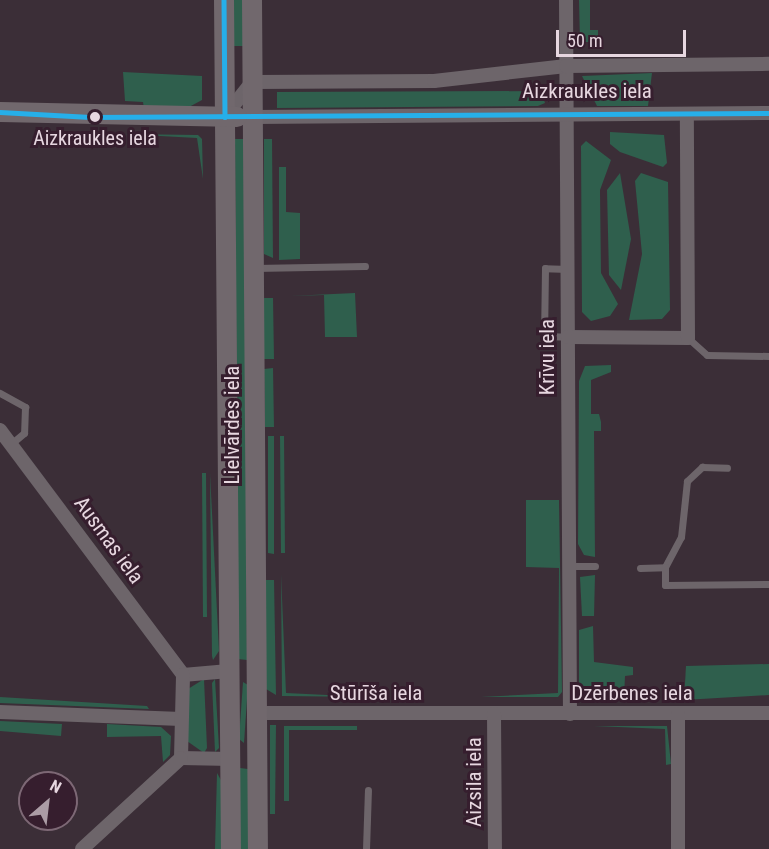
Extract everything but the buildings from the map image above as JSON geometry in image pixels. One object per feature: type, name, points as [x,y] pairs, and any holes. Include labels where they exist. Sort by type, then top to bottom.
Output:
[{"type":"main road","name":"Lielvārdes iela","points":[[224,0],[231,849]]},
{"type":"main road","name":"Lielvārdes iela","points":[[252,0],[258,849]]},
{"type":"main road","name":"Aizkraukles iela","points":[[0,112],[253,117]]},
{"type":"main road","points":[[230,671],[257,672]]},
{"type":"main road","points":[[231,759],[257,760]]},
{"type":"street","name":"Krīvu iela","points":[[566,0],[570,714]]},
{"type":"street","name":"Aizkraukles iela","points":[[252,82],[434,81],[566,66],[769,64]]},
{"type":"street","points":[[225,117],[252,82]]},
{"type":"street","name":"Aizkraukles iela","points":[[253,117],[769,113]]},
{"type":"street","points":[[568,337],[688,338],[687,114]]},
{"type":"street","name":"Ausmas iela","points":[[0,430],[12,443],[183,675]]},
{"type":"street","points":[[181,758],[183,675],[230,671]]},
{"type":"street","points":[[0,712],[181,719]]},
{"type":"street","name":"Stūrīša iela","points":[[257,713],[494,714]]},
{"type":"street","name":"Dzērbenes iela","points":[[494,714],[769,713]]},
{"type":"street","name":"Aizsila iela","points":[[494,714],[495,849]]},
{"type":"street","points":[[678,714],[678,849]]},
{"type":"street","points":[[82,849],[181,758],[231,759]]},
{"type":"lane","points":[[255,267],[365,266]]},
{"type":"lane","points":[[568,269],[545,268],[544,336],[568,337]]},
{"type":"lane","points":[[688,338],[707,355],[769,356]]},
{"type":"lane","points":[[0,393],[25,406],[24,433],[12,443]]},
{"type":"lane","points":[[728,468],[702,467],[687,481],[681,537],[665,567],[665,585],[769,584]]},
{"type":"lane","points":[[569,566],[595,566]]},
{"type":"lane","points":[[640,568],[665,567]]},
{"type":"lane","points":[[366,849],[368,790]]},
{"type":"green space","points":[[234,0],[243,0],[244,46],[234,46]]},
{"type":"green space","points":[[579,0],[590,0],[590,30],[598,30],[598,42],[580,42]]},
{"type":"green space","points":[[123,72],[202,76],[202,100],[189,107],[144,109],[143,102],[125,101]]},
{"type":"green space","points":[[652,73],[648,106],[597,106],[582,76]]},
{"type":"green space","points":[[541,91],[545,103],[538,106],[277,108],[277,92]]},
{"type":"green space","points":[[610,132],[664,135],[667,163],[663,167],[620,152],[610,144]]},
{"type":"green space","points":[[123,134],[198,135],[202,139],[203,179],[197,138]]},
{"type":"green space","points":[[235,139],[244,139],[247,660],[238,659]]},
{"type":"green space","points":[[264,139],[272,139],[273,258],[264,254]]},
{"type":"green space","points":[[586,141],[611,160],[600,190],[601,273],[618,304],[610,316],[591,321],[582,312],[581,146]]},
{"type":"green space","points":[[279,167],[286,167],[286,212],[300,213],[300,259],[279,260]]},
{"type":"green space","points":[[620,173],[631,239],[621,290],[609,275],[607,190]]},
{"type":"green space","points":[[641,173],[668,182],[670,310],[662,319],[629,320],[642,254],[635,181]]},
{"type":"green space","points":[[355,293],[357,337],[325,337],[324,295],[290,296]]},
{"type":"green space","points":[[264,298],[273,298],[274,359],[264,359]]},
{"type":"green space","points":[[611,365],[611,372],[591,380],[591,414],[599,414],[601,422],[601,431],[594,431],[595,557],[584,555],[578,544],[579,381],[585,366]]},
{"type":"green space","points":[[273,368],[274,427],[265,427],[264,369]]},
{"type":"green space","points":[[268,436],[274,436],[274,554],[268,553]]},
{"type":"green space","points":[[280,436],[284,436],[285,553],[281,553]]},
{"type":"green space","points":[[202,473],[206,473],[207,617],[203,617]]},
{"type":"green space","points":[[210,473],[219,651],[213,660],[212,656]]},
{"type":"green space","points":[[526,500],[559,500],[562,692],[558,697],[481,697],[558,693],[559,568],[526,567]]},
{"type":"green space","points":[[281,574],[286,693],[368,697],[282,696]]},
{"type":"green space","points":[[595,575],[594,616],[582,616],[580,577]]},
{"type":"green space","points":[[265,580],[274,580],[276,695],[266,689]]},
{"type":"green space","points":[[593,626],[594,662],[633,667],[633,675],[625,676],[624,698],[579,698],[579,630]]},
{"type":"green space","points":[[769,664],[769,695],[684,700],[686,666]]},
{"type":"green space","points":[[204,679],[207,748],[204,753],[187,741],[188,689]]},
{"type":"green space","points":[[215,679],[219,748],[215,752],[212,683]]},
{"type":"green space","points":[[243,682],[248,685],[244,743],[239,739]]},
{"type":"green space","points":[[0,697],[147,706],[149,709],[0,703]]},
{"type":"green space","points":[[0,721],[62,724],[61,736],[0,731]]},
{"type":"green space","points":[[107,724],[161,727],[171,736],[170,755],[163,762],[161,736],[107,737]]},
{"type":"green space","points":[[270,725],[276,725],[275,814],[270,814]]},
{"type":"green space","points":[[284,726],[357,726],[357,730],[289,730],[289,801],[284,801]]},
{"type":"green space","points":[[594,726],[667,726],[671,764],[666,765],[665,729]]},
{"type":"green space","points":[[240,768],[248,769],[248,849],[240,849]]},
{"type":"green space","points":[[217,773],[222,782],[222,849],[215,849]]},
{"type":"transit line","points":[[224,0],[225,117]]},
{"type":"transit line","points":[[0,112],[90,117],[769,113]]},
{"type":"place","name":"Aizkraukles iela","points":[[95,117]]}]
